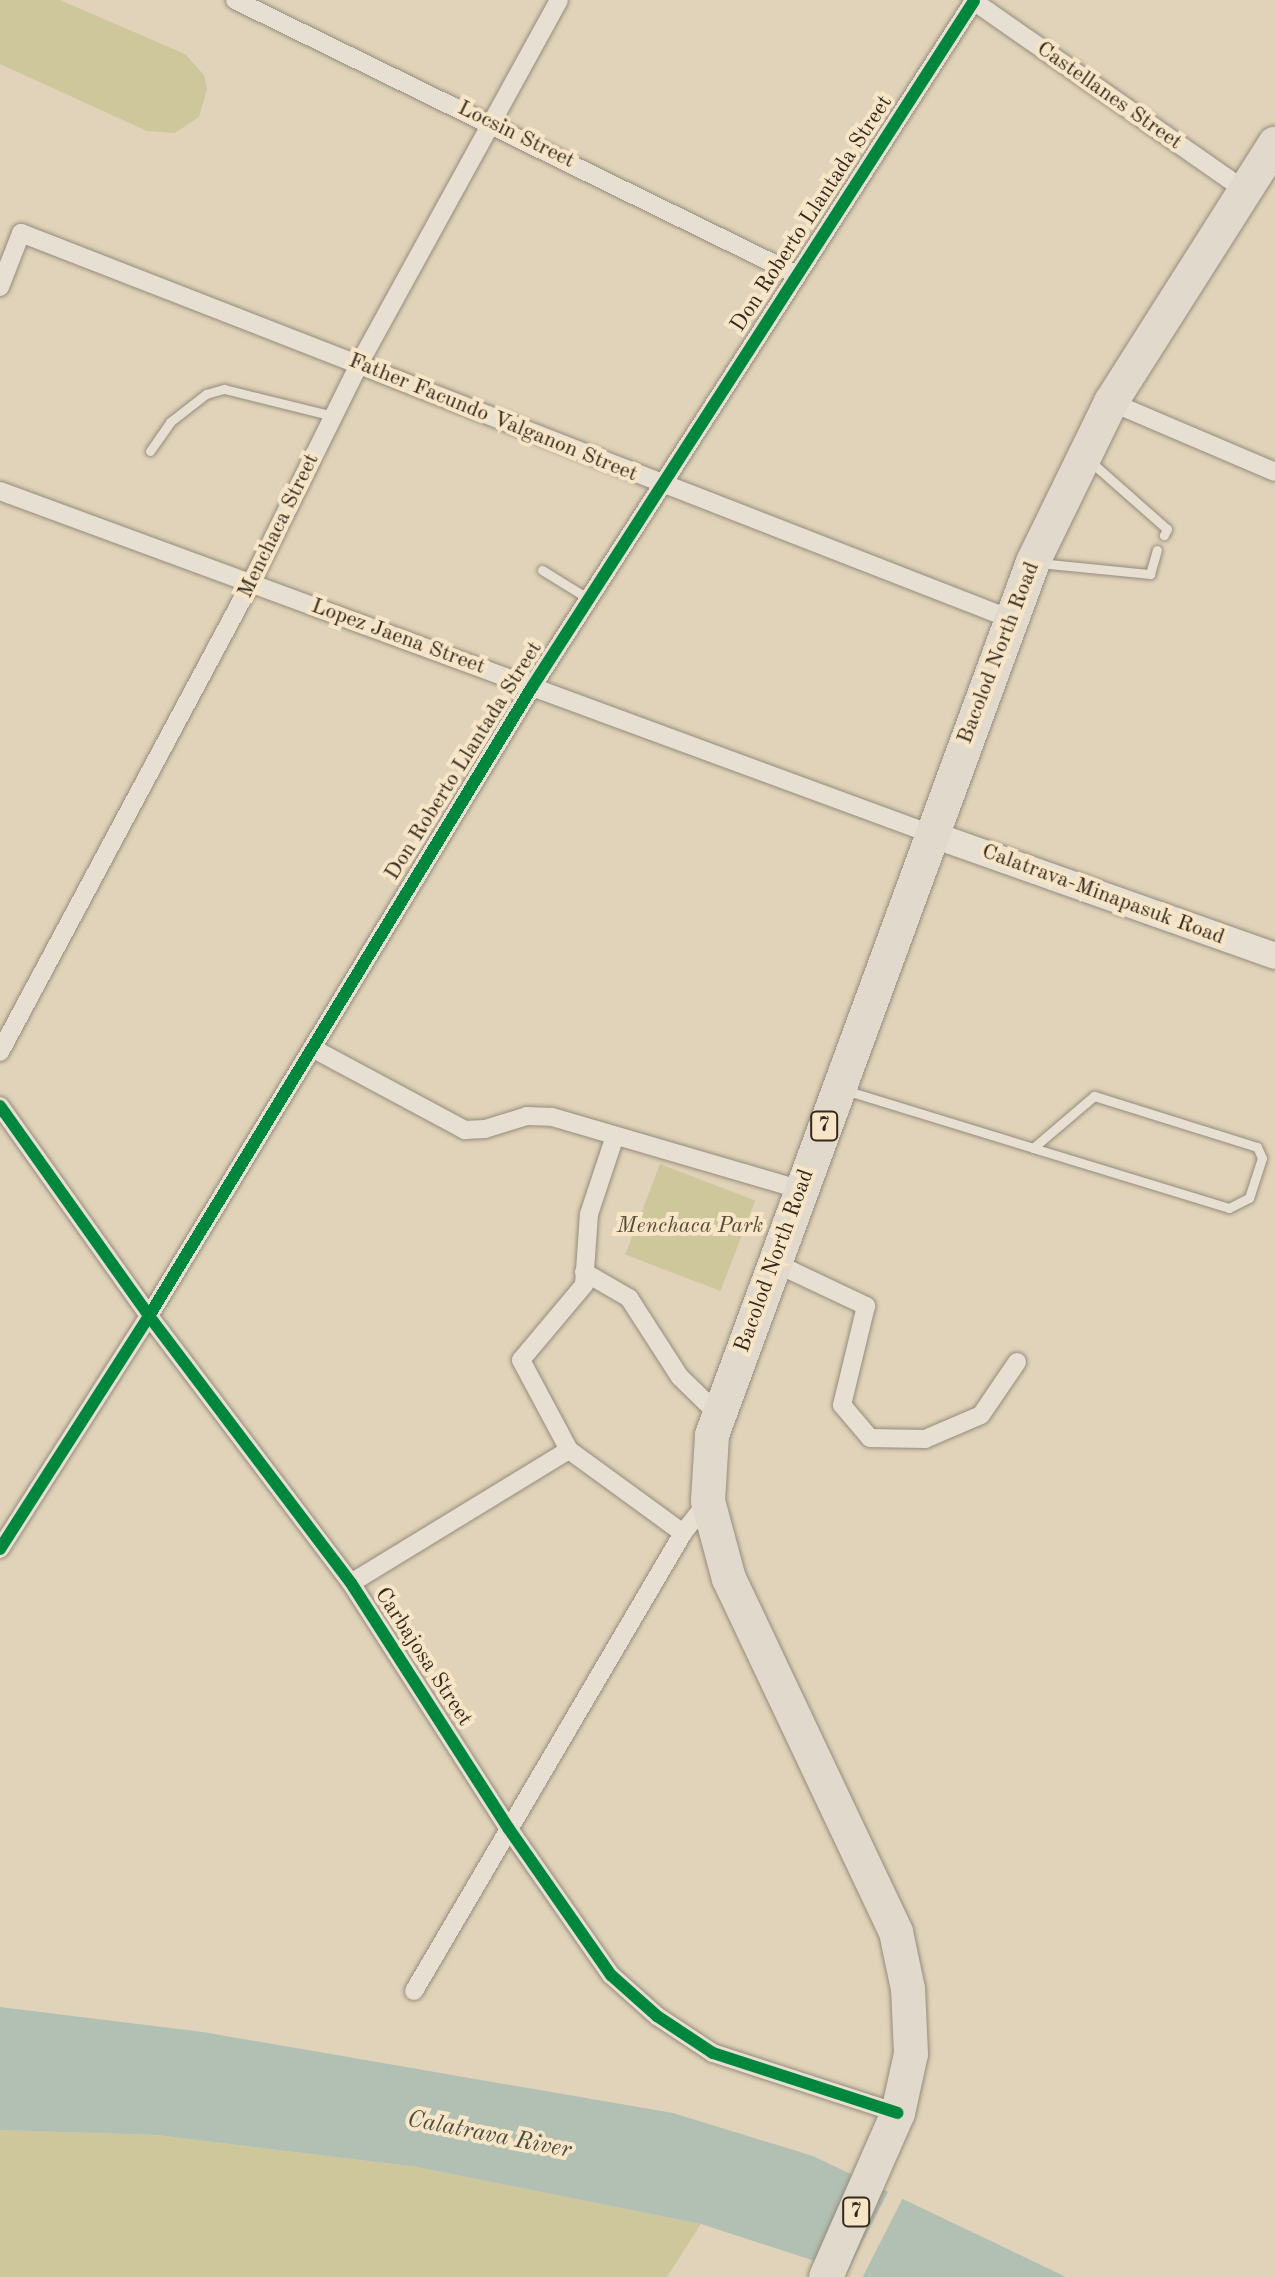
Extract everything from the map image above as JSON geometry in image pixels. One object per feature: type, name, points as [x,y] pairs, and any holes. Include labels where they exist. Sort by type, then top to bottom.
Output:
[{"type":"highway","name":"Bacolod North Road","points":[[826,2277],[898,2113],[911,2054],[908,1989],[896,1932],[729,1579],[708,1501],[712,1435],[1033,562],[1111,402],[1275,144]]},
{"type":"main road","name":"Calatrava-Minapasuk Road","points":[[931,834],[1275,956]]},
{"type":"street","name":"Locsin Street","points":[[235,0],[490,121],[795,274]]},
{"type":"street","name":"Menchaca Street","points":[[0,1052],[251,583],[359,364],[559,0]]},
{"type":"street","name":"Castellanes Street","points":[[973,1],[1246,191]]},
{"type":"street","name":"Don Roberto Llantada Street","points":[[0,1549],[149,1316],[532,687],[973,1]]},
{"type":"street","name":"Father Facundo Valganon Street","points":[[0,287],[21,233],[359,364],[661,486],[1011,619]]},
{"type":"street","points":[[1111,402],[1275,472]]},
{"type":"street","name":"Lopez Jaena Street","points":[[0,491],[931,834]]},
{"type":"street","points":[[312,1048],[465,1130],[485,1129],[527,1116],[552,1117],[801,1190]]},
{"type":"street","name":"Carbajosa Street","points":[[0,1106],[149,1316],[351,1583],[509,1829],[611,1975],[657,2016],[713,2053],[898,2113]]},
{"type":"street","points":[[615,1136],[589,1214],[584,1285],[521,1360],[569,1450],[683,1533]]},
{"type":"street","points":[[775,1263],[866,1306],[842,1405],[870,1438],[925,1439],[981,1415],[1017,1362]]},
{"type":"street","points":[[584,1272],[629,1298],[680,1377],[719,1415]]},
{"type":"street","points":[[351,1583],[569,1450]]},
{"type":"street","points":[[414,1991],[683,1533],[708,1501]]},
{"type":"lane","points":[[150,451],[170,422],[206,394],[224,389],[333,416]]},
{"type":"lane","points":[[1083,454],[1167,529],[1164,535]]},
{"type":"lane","points":[[1033,562],[1150,574],[1157,550]]},
{"type":"lane","points":[[542,570],[589,599]]},
{"type":"lane","points":[[838,1088],[1033,1148],[1229,1208],[1249,1198],[1262,1158],[1257,1147],[1094,1096],[1033,1148]]},
{"type":"green space","points":[[0,0],[60,0],[185,54],[204,75],[207,89],[199,117],[175,133],[147,131],[0,64]]},
{"type":"green space","name":"Menchaca Park","points":[[660,1164],[755,1201],[720,1291],[625,1255]]},
{"type":"green space","points":[[0,2130],[157,2135],[417,2167],[701,2224],[667,2277],[0,2277]]},
{"type":"water","name":"Calatrava River","points":[[0,2007],[203,2032],[673,2113],[813,2156],[1066,2277],[864,2277],[701,2224],[417,2167],[157,2135],[0,2130]]},
{"type":"pier","points":[[890,2188],[904,2195],[863,2277],[846,2274]]},
{"type":"cycle path","points":[[0,1549],[149,1316],[532,687],[974,1]]},
{"type":"cycle path","points":[[0,1106],[149,1316],[351,1583],[509,1829],[611,1975],[657,2016],[713,2053],[898,2113]]}]
